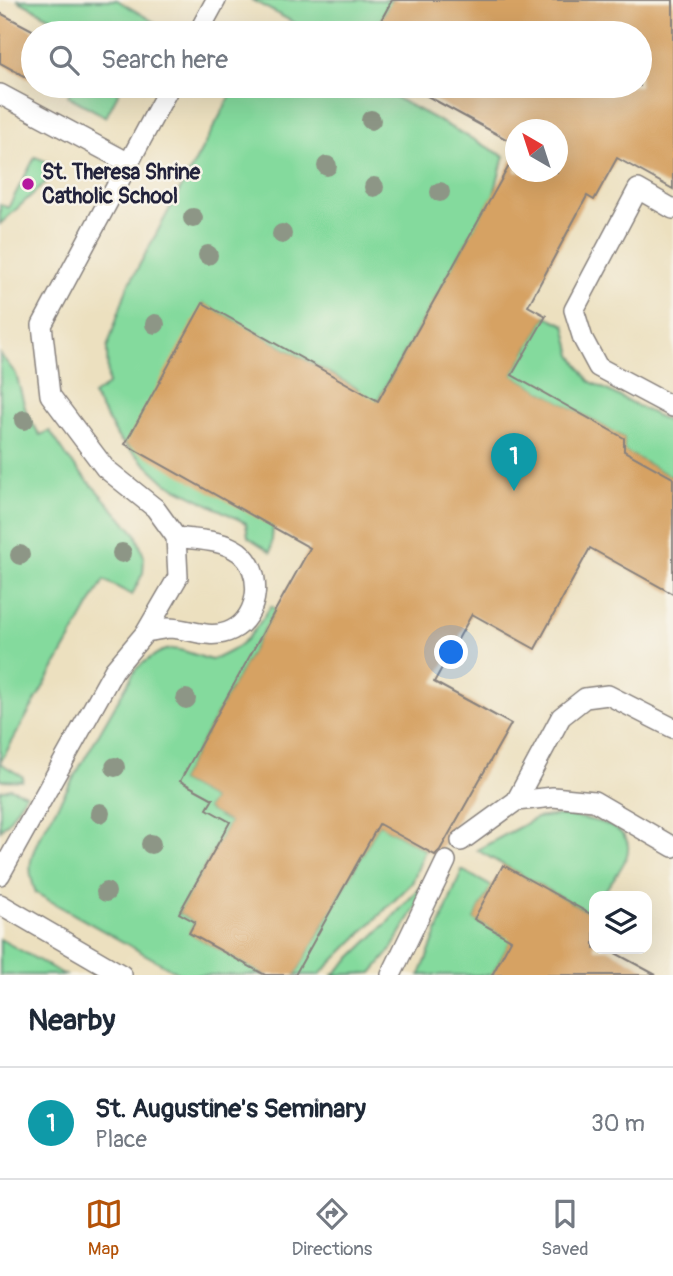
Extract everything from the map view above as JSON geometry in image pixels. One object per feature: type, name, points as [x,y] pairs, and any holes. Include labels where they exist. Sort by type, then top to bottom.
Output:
[{"type":"lane","points":[[205,21],[216,0]]},
{"type":"lane","points":[[0,94],[129,163]]},
{"type":"lane","points":[[0,875],[114,670],[146,632],[178,577],[176,537],[155,508],[105,468],[50,395],[42,325],[164,98]]},
{"type":"lane","points":[[673,208],[638,189],[574,310],[583,339],[598,367],[673,407]]},
{"type":"lane","points":[[146,632],[168,628],[211,636],[233,630],[249,614],[256,593],[253,570],[240,552],[219,542],[176,537]]},
{"type":"lane","points":[[461,841],[516,802],[561,717],[585,698],[608,695],[673,728]]},
{"type":"lane","points":[[516,802],[553,797],[594,801],[673,847]]},
{"type":"lane","points":[[391,975],[446,861]]},
{"type":"lane","points":[[0,904],[122,975]]},
{"type":"green space","points":[[17,0],[117,0],[153,21],[57,21]]},
{"type":"green space","points":[[252,0],[392,0],[381,21],[291,21]]},
{"type":"green space","points":[[72,98],[116,98],[106,117]]},
{"type":"green space","points":[[230,98],[396,98],[504,156],[494,194],[368,418],[358,389],[204,304],[273,526],[271,552],[248,537],[246,523],[166,483],[119,439],[93,395],[108,385],[107,348],[127,288]]},
{"type":"green space","points":[[35,157],[55,165],[58,171],[0,224],[0,204],[8,208]]},
{"type":"green space","points":[[546,316],[565,325],[572,355],[589,381],[673,424],[673,478],[624,451],[624,438],[512,375]]},
{"type":"green space","points":[[0,354],[16,374],[27,415],[40,435],[50,431],[70,461],[136,534],[144,557],[143,573],[132,595],[104,580],[0,763]]},
{"type":"green space","points":[[271,606],[276,609],[180,781],[213,799],[207,809],[230,822],[179,913],[195,922],[190,933],[265,975],[182,975],[36,893],[30,871],[31,859],[39,838],[136,669],[165,650],[179,650],[211,660],[222,655],[247,639]]},
{"type":"green space","points":[[0,763],[23,777],[22,781],[0,780]]},
{"type":"green space","points":[[10,788],[26,794],[0,830],[0,791]]},
{"type":"green space","points":[[561,815],[582,818],[607,824],[625,837],[628,846],[626,858],[605,891],[589,891],[589,913],[477,850],[536,818]]},
{"type":"green space","points":[[379,824],[425,850],[412,883],[319,975],[295,975]]},
{"type":"green space","points":[[462,870],[530,908],[489,891],[474,919],[504,936],[514,935],[492,975],[420,975]]},
{"type":"green space","points":[[433,878],[389,953],[372,973],[333,975],[425,882]]},
{"type":"green space","points":[[0,939],[65,975],[0,975]]},
{"type":"building","points":[[392,0],[673,0],[673,189],[617,158],[594,200],[587,196],[528,306],[546,316],[512,375],[624,438],[624,451],[673,478],[673,594],[590,548],[535,649],[472,614],[434,682],[511,724],[440,850],[435,855],[379,824],[295,975],[265,975],[189,933],[195,922],[179,913],[230,822],[207,809],[213,799],[180,781],[310,548],[125,444],[203,303],[378,401],[505,173],[505,182],[568,182],[568,119],[505,119],[505,139],[431,98],[652,98],[652,21],[381,21]]},
{"type":"building","points":[[0,13],[21,24],[21,74],[0,63]]},
{"type":"building","points":[[503,865],[589,913],[589,954],[617,954],[656,975],[492,975],[511,940],[474,919]]},
{"type":"place","name":"St. Theresa Shrine Catholic School","points":[[28,184]]},
{"type":"place","name":"St. Augustine's Seminary","points":[[514,491]]}]
